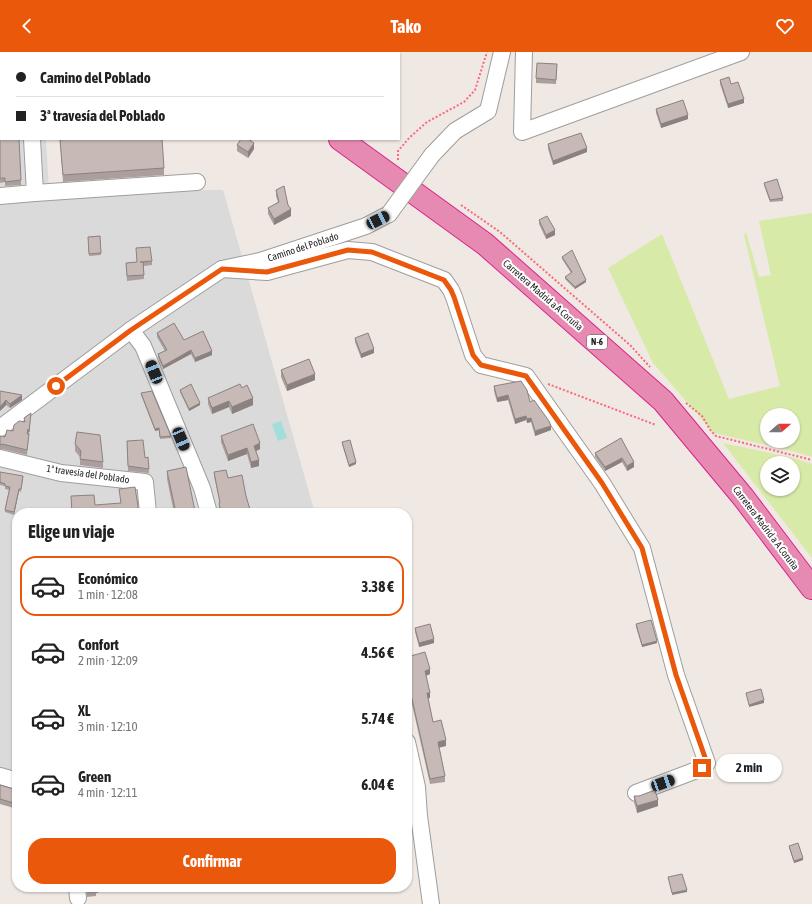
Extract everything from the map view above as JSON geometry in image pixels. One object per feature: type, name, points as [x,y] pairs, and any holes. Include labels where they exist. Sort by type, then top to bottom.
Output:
[{"type":"highway","name":"Carretera Madrid a A Coruña","points":[[341,140],[485,244],[662,401],[743,497],[812,588]]},
{"type":"street","name":"Camino del Poblado","points":[[0,428],[131,330],[222,269],[260,261],[366,226],[389,214],[432,155],[455,132],[488,111],[502,52]]},
{"type":"street","points":[[524,52],[522,132],[741,52]]},
{"type":"street","points":[[32,140],[35,193]]},
{"type":"street","points":[[0,196],[197,182]]},
{"type":"street","points":[[222,269],[267,272],[348,250],[372,252],[444,280],[454,297],[473,355],[481,365],[526,376],[602,483],[642,548],[676,675],[707,763],[702,768],[636,793]]},
{"type":"street","points":[[131,330],[143,346],[202,488],[208,508]]},
{"type":"street","name":"1ª travesía del Poblado","points":[[0,458],[61,473],[145,482],[148,508]]},
{"type":"street","points":[[0,776],[12,780]]},
{"type":"street","points":[[412,776],[417,787],[419,816],[431,904]]},
{"type":"path","points":[[401,163],[397,159],[398,151],[409,138],[426,122],[464,102],[475,90],[487,52]]},
{"type":"path","points":[[456,202],[500,232],[630,345],[655,372]]},
{"type":"path","points":[[526,376],[656,425]]},
{"type":"path","points":[[686,402],[702,416],[711,431],[716,436],[812,460]]},
{"type":"shaded area","points":[[0,140],[46,140],[49,191],[223,190],[314,508],[12,508],[12,768],[0,800]]},
{"type":"green space","points":[[812,213],[812,457],[779,448],[800,448],[800,408],[760,408],[760,444],[714,433],[653,363],[608,268],[662,234],[729,399],[780,386],[744,235],[746,232],[759,277],[771,275],[759,221]]},
{"type":"green space","points":[[723,443],[785,456],[760,456],[760,491]]},
{"type":"green space","points":[[800,460],[812,464],[812,558],[764,496],[800,496]]},
{"type":"water","points":[[281,421],[287,438],[278,441],[272,424]]},
{"type":"building","points":[[537,63],[557,64],[556,80],[536,78]]},
{"type":"building","points":[[729,77],[731,84],[738,82],[744,99],[728,104],[720,80]]},
{"type":"building","points":[[683,100],[688,115],[661,124],[656,109]]},
{"type":"building","points":[[581,133],[587,148],[553,161],[548,144]]},
{"type":"building","points":[[0,140],[19,140],[21,180],[5,182],[5,178],[0,178]]},
{"type":"building","points":[[60,140],[162,140],[164,168],[63,175]]},
{"type":"building","points":[[240,140],[250,140],[254,143],[248,152],[237,145]]},
{"type":"building","points":[[777,179],[783,198],[770,200],[764,183]]},
{"type":"building","points":[[284,186],[288,205],[291,209],[274,219],[268,208],[279,202],[276,190]]},
{"type":"building","points":[[547,216],[555,230],[546,235],[539,220]]},
{"type":"building","points":[[100,236],[101,253],[89,254],[88,237]]},
{"type":"building","points":[[150,247],[152,261],[140,262],[143,262],[144,275],[127,276],[126,263],[137,262],[136,248]]},
{"type":"building","points":[[572,250],[586,280],[575,287],[565,277],[572,272],[562,257]]},
{"type":"building","points":[[174,323],[184,340],[203,331],[212,351],[195,358],[191,350],[163,366],[158,354],[167,350],[157,333]]},
{"type":"building","points":[[368,333],[374,349],[361,354],[355,338]]},
{"type":"building","points":[[309,359],[315,374],[287,385],[281,370]]},
{"type":"building","points":[[521,381],[527,390],[530,402],[534,400],[551,426],[535,431],[531,418],[527,419],[526,416],[515,419],[508,395],[497,398],[494,386]]},
{"type":"building","points":[[191,384],[200,403],[189,409],[180,390]]},
{"type":"building","points":[[240,384],[242,388],[247,385],[253,398],[232,407],[229,401],[212,408],[208,398]]},
{"type":"building","points":[[0,391],[22,395],[10,404],[6,400],[0,407]]},
{"type":"building","points":[[152,391],[171,436],[160,437],[159,428],[155,429],[141,393]]},
{"type":"building","points":[[31,413],[29,432],[28,429],[27,434],[29,434],[27,450],[2,444],[0,445],[0,436],[5,437],[7,430],[13,431],[14,425],[19,421],[25,422],[24,418]]},
{"type":"building","points":[[253,424],[260,443],[254,446],[259,460],[251,462],[247,448],[228,455],[221,436]]},
{"type":"building","points":[[77,432],[100,435],[103,462],[80,459],[81,451],[75,444]]},
{"type":"building","points":[[621,438],[634,462],[627,466],[622,458],[605,467],[595,453]]},
{"type":"building","points":[[143,440],[145,458],[148,457],[149,469],[128,466],[127,441]]},
{"type":"building","points":[[350,440],[356,462],[349,465],[342,442]]},
{"type":"building","points":[[186,467],[194,508],[175,508],[167,471]]},
{"type":"building","points":[[226,470],[228,478],[242,475],[250,508],[220,508],[214,472]]},
{"type":"building","points":[[0,472],[23,476],[21,489],[19,489],[15,508],[12,508],[12,512],[5,510],[10,487],[5,486],[5,484],[0,482]]},
{"type":"building","points":[[135,487],[138,508],[72,508],[71,496],[94,495],[95,505],[121,503],[119,489]]},
{"type":"building","points":[[651,620],[657,641],[642,645],[636,624]]},
{"type":"building","points":[[430,624],[434,639],[419,643],[415,628]]},
{"type":"building","points":[[425,652],[430,669],[425,671],[430,693],[427,693],[433,722],[441,720],[446,740],[438,742],[445,776],[430,779],[412,699],[412,656]]},
{"type":"building","points":[[761,689],[764,700],[749,705],[746,693]]},
{"type":"building","points":[[0,785],[12,789],[12,803],[0,799]]},
{"type":"building","points":[[655,790],[658,800],[637,806],[634,796],[639,796]]},
{"type":"building","points":[[798,843],[803,858],[794,861],[789,846]]},
{"type":"building","points":[[682,874],[687,890],[672,893],[668,877]]},
{"type":"route","points":[[56,386],[131,330],[222,269],[267,272],[348,250],[372,252],[444,280],[454,297],[473,355],[481,365],[526,376],[602,483],[642,548],[676,675],[707,763],[702,768]]}]
